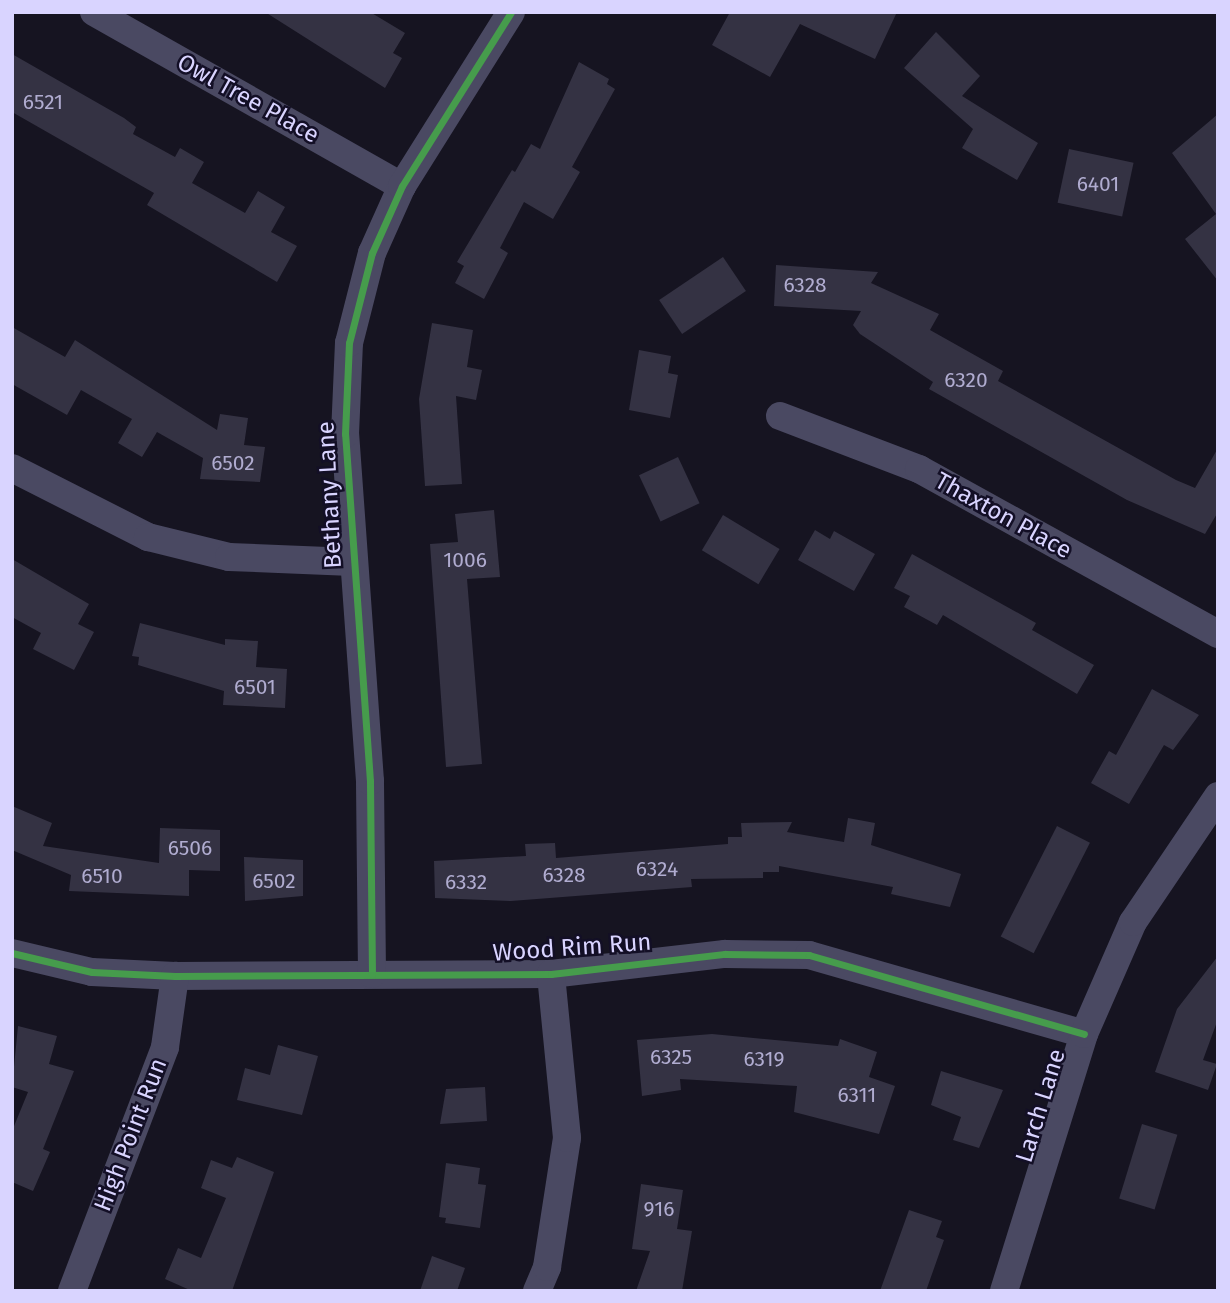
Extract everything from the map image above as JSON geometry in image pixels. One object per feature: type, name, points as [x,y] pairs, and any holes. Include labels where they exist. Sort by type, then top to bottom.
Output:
[{"type":"street","name":"Owl Tree Place","points":[[94,12],[402,186]]},
{"type":"street","name":"Bethany Lane","points":[[372,974],[370,781],[352,562],[345,434],[349,343],[372,253],[402,186],[511,12]]},
{"type":"street","name":"Thaxton Place","points":[[780,416],[919,469],[1218,634]]},
{"type":"street","points":[[12,468],[148,537],[229,557],[352,562]]},
{"type":"street","name":"Larch Lane","points":[[1004,1291],[1084,1034],[1133,922],[1218,796]]},
{"type":"street","name":"Wood Rim Run","points":[[12,953],[92,972],[175,976],[551,975],[725,954],[809,955],[1084,1034]]},
{"type":"street","points":[[537,1291],[547,1267],[568,1138],[551,975]]},
{"type":"street","name":"High Point Run","points":[[72,1291],[165,1047],[175,976]]},
{"type":"building","points":[[265,12],[370,12],[405,33],[393,53],[402,58],[385,88]]},
{"type":"building","points":[[730,12],[897,12],[875,59],[800,24],[770,77],[712,45]]},
{"type":"building","points":[[936,32],[980,76],[962,96],[1038,143],[1017,180],[962,148],[973,129],[904,68]]},
{"type":"building","points":[[12,54],[124,118],[136,127],[133,134],[175,157],[180,148],[204,162],[192,183],[245,213],[258,191],[285,207],[271,232],[297,246],[277,282],[147,205],[154,193],[12,112]]},
{"type":"building","points":[[579,62],[609,79],[607,84],[615,89],[572,167],[580,172],[553,219],[524,202],[500,248],[508,253],[484,299],[455,283],[464,266],[457,262],[512,170],[515,172],[531,144],[540,149]]},
{"type":"building","points":[[1218,114],[1218,281],[1185,239],[1216,214],[1172,153]]},
{"type":"building","points":[[1069,149],[1134,163],[1122,217],[1058,203]]},
{"type":"building","points":[[723,257],[746,291],[682,334],[659,300]]},
{"type":"building","points":[[776,265],[878,272],[871,283],[939,314],[930,330],[1003,371],[998,381],[1195,488],[1218,448],[1218,512],[1205,534],[1127,500],[929,389],[933,382],[860,334],[853,325],[861,311],[774,306]]},
{"type":"building","points":[[432,323],[473,330],[467,367],[482,370],[476,400],[456,396],[462,484],[425,486],[419,399]]},
{"type":"building","points":[[12,327],[65,357],[75,340],[217,430],[220,414],[248,418],[244,445],[265,447],[260,482],[200,479],[203,458],[157,432],[142,457],[118,443],[132,419],[81,390],[67,415],[12,384]]},
{"type":"building","points":[[639,350],[671,356],[668,373],[678,375],[670,418],[629,410]]},
{"type":"building","points":[[678,457],[700,503],[661,521],[639,475]]},
{"type":"building","points":[[494,510],[500,577],[467,579],[482,764],[446,767],[430,544],[458,542],[455,514]]},
{"type":"building","points":[[723,515],[780,549],[758,584],[702,550]]},
{"type":"building","points":[[815,530],[830,539],[834,531],[875,554],[854,591],[798,560]]},
{"type":"building","points":[[912,554],[1036,623],[1032,630],[1094,665],[1077,694],[943,615],[937,625],[904,607],[910,596],[894,588]]},
{"type":"building","points":[[12,559],[89,604],[78,624],[94,632],[74,670],[33,649],[41,633],[12,617]]},
{"type":"building","points":[[140,623],[225,645],[225,639],[258,641],[256,667],[287,669],[285,708],[223,705],[224,691],[138,665],[139,657],[132,656]]},
{"type":"building","points":[[1152,689],[1199,715],[1173,750],[1164,745],[1129,804],[1091,783],[1109,751],[1116,755]]},
{"type":"building","points":[[12,806],[52,823],[43,846],[159,863],[160,828],[220,830],[220,871],[189,870],[189,896],[69,891],[71,875],[12,850]]},
{"type":"building","points":[[848,818],[875,823],[871,845],[961,874],[950,907],[891,894],[893,887],[779,866],[779,872],[763,872],[763,878],[691,879],[692,887],[511,901],[435,898],[434,861],[526,856],[525,844],[555,843],[556,858],[728,844],[728,837],[742,837],[741,823],[792,822],[787,832],[844,842]]},
{"type":"building","points":[[1057,826],[1090,843],[1034,953],[1001,936]]},
{"type":"building","points":[[244,857],[303,860],[303,896],[245,901]]},
{"type":"building","points":[[1218,956],[1218,1019],[1203,1060],[1217,1064],[1208,1090],[1155,1072],[1177,1009]]},
{"type":"building","points":[[18,1026],[57,1036],[49,1064],[74,1071],[43,1149],[50,1152],[33,1191],[12,1182],[12,1131],[28,1092],[12,1087]]},
{"type":"building","points":[[712,1034],[838,1046],[840,1039],[877,1052],[869,1077],[895,1086],[879,1134],[794,1112],[797,1086],[680,1079],[681,1090],[642,1096],[637,1040]]},
{"type":"building","points":[[278,1045],[318,1056],[302,1115],[237,1100],[245,1068],[270,1075]]},
{"type":"building","points":[[941,1071],[1003,1090],[979,1148],[953,1140],[961,1117],[931,1105]]},
{"type":"building","points":[[485,1087],[487,1121],[440,1124],[446,1089]]},
{"type":"building","points":[[1142,1124],[1177,1135],[1155,1209],[1119,1199]]},
{"type":"building","points":[[237,1157],[274,1172],[232,1291],[192,1291],[165,1279],[178,1248],[201,1258],[226,1198],[201,1188],[211,1160],[232,1168]]},
{"type":"building","points":[[446,1163],[480,1168],[478,1184],[486,1185],[480,1228],[445,1223],[446,1218],[439,1217]]},
{"type":"building","points":[[641,1184],[683,1190],[677,1229],[692,1231],[682,1291],[636,1291],[650,1251],[632,1249]]},
{"type":"building","points":[[909,1210],[942,1221],[936,1237],[944,1240],[926,1291],[880,1291]]},
{"type":"building","points":[[432,1256],[465,1268],[457,1291],[420,1291]]},
{"type":"cycle path","points":[[372,974],[370,781],[345,434],[349,343],[372,253],[402,186],[511,12]]},
{"type":"cycle path","points":[[12,953],[92,972],[175,976],[551,974],[725,954],[809,955],[1084,1034]]}]
